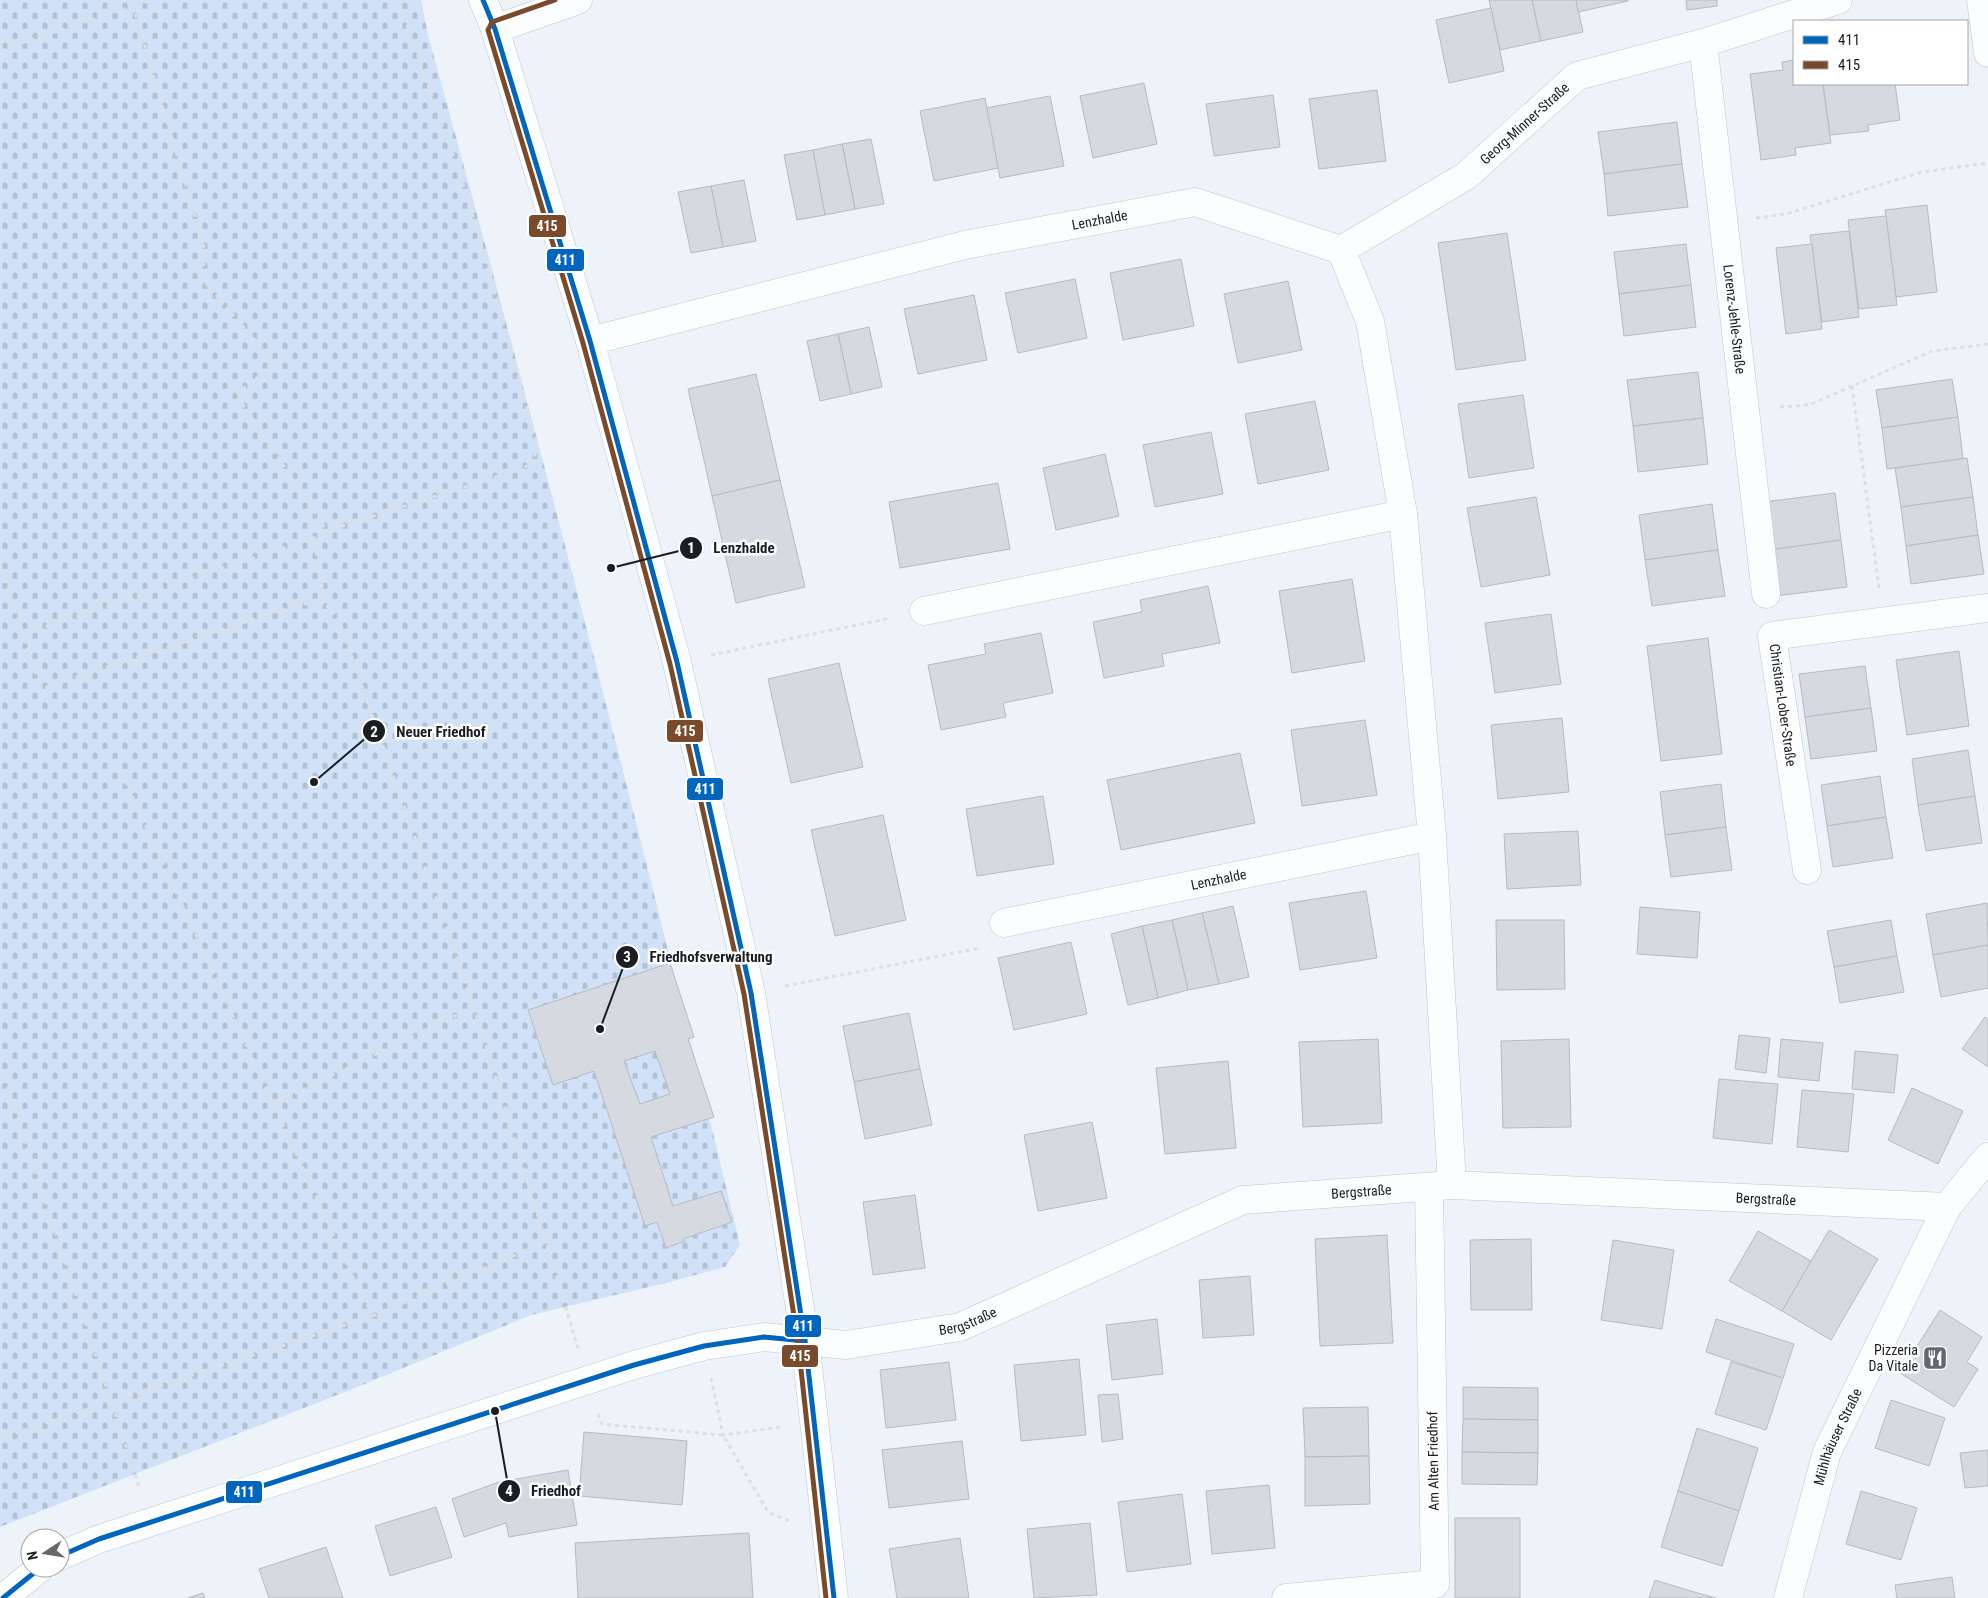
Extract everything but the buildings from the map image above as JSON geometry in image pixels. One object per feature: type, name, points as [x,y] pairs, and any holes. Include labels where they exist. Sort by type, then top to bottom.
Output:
[{"type":"main road","points":[[483,0],[495,30],[590,341],[677,662],[751,993],[805,1341],[834,1598]]},
{"type":"main road","points":[[495,30],[578,0]]},
{"type":"main road","name":"Georg-Minner-Straße","points":[[1341,250],[1466,176],[1577,76],[1703,43],[1838,0]]},
{"type":"main road","points":[[1981,0],[1988,54]]},
{"type":"main road","name":"Lorenz-Jehle-Straße","points":[[1703,43],[1766,594]]},
{"type":"main road","name":"Lenzhalde","points":[[590,341],[965,245],[1195,202],[1341,250]]},
{"type":"main road","points":[[1341,250],[1370,320],[1403,514],[1432,836],[1440,1186]]},
{"type":"main road","points":[[924,611],[1403,514]]},
{"type":"main road","name":"Christian-Lober-Straße","points":[[1807,870],[1772,636],[1988,610]]},
{"type":"main road","name":"Lenzhalde","points":[[1004,923],[1432,836]]},
{"type":"main road","name":"Mühlhäuser Straße","points":[[1788,1598],[1828,1452],[1947,1208],[1988,1157]]},
{"type":"main road","name":"Bergstraße","points":[[70,1552],[99,1539],[588,1381],[704,1346],[764,1338],[846,1345],[960,1327],[1244,1200],[1440,1186],[1947,1208]]},
{"type":"main road","name":"Am Alten Friedhof","points":[[1286,1598],[1435,1584],[1440,1186]]},
{"type":"main road","points":[[3,1598],[28,1578]]},
{"type":"path","points":[[0,50],[151,0]]},
{"type":"path","points":[[23,634],[314,538],[327,531],[524,468],[534,460],[538,443],[466,192],[398,0]]},
{"type":"path","points":[[133,6],[209,263],[193,268],[275,364],[236,394],[327,531]]},
{"type":"path","points":[[1786,214],[1922,172],[1988,163]]},
{"type":"path","points":[[1809,405],[1932,351],[1988,344]]},
{"type":"path","points":[[1852,386],[1876,564]]},
{"type":"path","points":[[314,538],[325,603],[339,620],[474,1007],[602,1424],[723,1435],[814,1422]]},
{"type":"path","points":[[0,564],[42,689],[299,604],[325,603]]},
{"type":"path","points":[[677,662],[924,611]]},
{"type":"path","points":[[122,774],[352,1275],[373,1316]]},
{"type":"path","points":[[751,993],[984,947],[1004,923]]},
{"type":"path","points":[[273,1104],[474,1007]]},
{"type":"path","points":[[0,1064],[151,1523]]},
{"type":"path","points":[[0,1438],[373,1316],[546,1242]]},
{"type":"path","points":[[704,1346],[723,1435],[768,1512],[828,1537]]},
{"type":"green space","points":[[0,0],[421,0],[428,35],[589,639],[740,1245],[725,1267],[531,1315],[355,1388],[0,1527]]},
{"type":"transit line","name":"411","points":[[483,0],[495,29],[590,341],[677,662],[751,993],[805,1341],[834,1598]]},
{"type":"transit line","name":"415","points":[[555,0],[492,22],[488,30],[583,343],[670,664],[744,994],[798,1342],[826,1598]]},
{"type":"transit line","name":"411","points":[[70,1552],[99,1539],[634,1365],[704,1346],[764,1337],[805,1341]]},
{"type":"transit line","name":"411","points":[[3,1598],[28,1578]]},
{"type":"place","name":"Lenzhalde","points":[[611,568]]},
{"type":"place","name":"Neuer Friedhof","points":[[314,782]]},
{"type":"place","name":"Friedhofsverwaltung","points":[[600,1029]]},
{"type":"place","name":"Pizzeria Da Vitale","points":[[1935,1358]]},
{"type":"place","name":"Friedhof","points":[[495,1411]]}]
